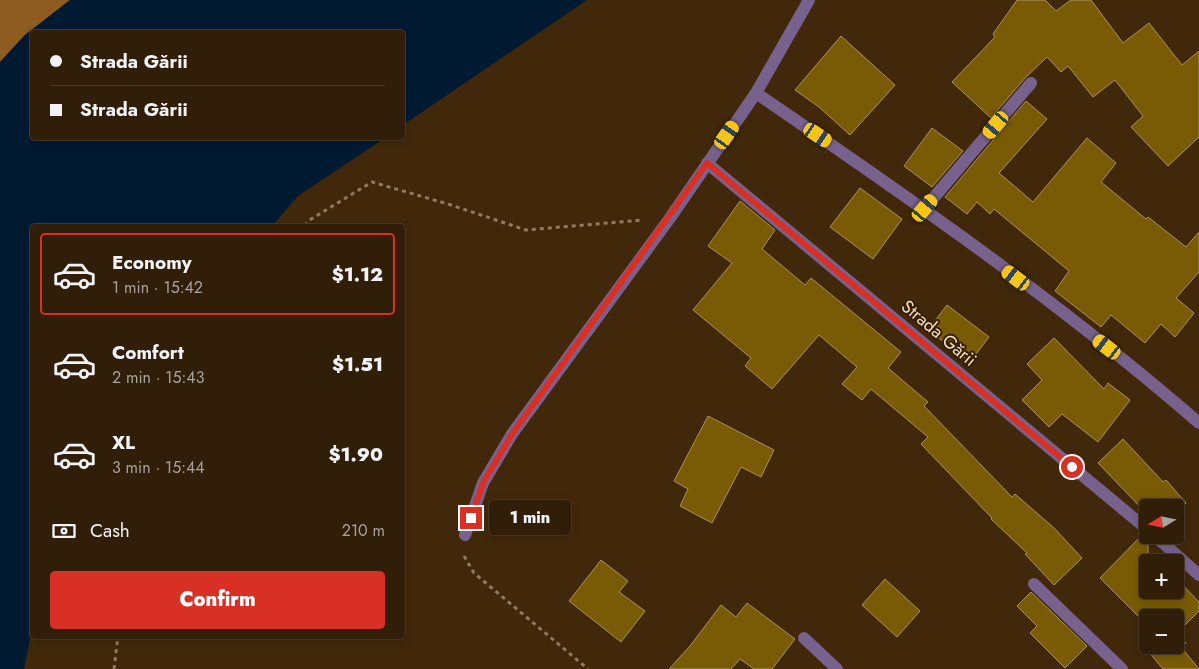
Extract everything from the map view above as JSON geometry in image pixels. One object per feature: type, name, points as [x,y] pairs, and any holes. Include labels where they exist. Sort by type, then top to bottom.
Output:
[{"type":"street","points":[[465,535],[483,483],[512,434],[670,218],[756,93],[809,0]]},
{"type":"street","points":[[925,208],[1030,83]]},
{"type":"street","points":[[756,93],[925,208],[1137,370],[1199,424]]},
{"type":"street","name":"Strada Gării","points":[[707,163],[1139,523]]},
{"type":"street","points":[[1164,544],[1199,575]]},
{"type":"street","points":[[1034,584],[1122,669]]},
{"type":"street","points":[[804,638],[838,669]]},
{"type":"path","points":[[306,224],[308,221],[372,182],[448,204],[526,230],[670,218]]},
{"type":"path","points":[[465,535],[464,558],[474,573],[588,669]]},
{"type":"path","points":[[114,669],[118,639]]},
{"type":"shaded area","points":[[0,0],[70,0],[30,30],[0,62]]},
{"type":"water","points":[[70,0],[587,0],[405,124],[405,30],[31,30]]},
{"type":"water","points":[[30,31],[30,140],[382,140],[298,196],[274,224],[30,224],[30,639],[24,669],[0,669],[0,62]]},
{"type":"building","points":[[1017,0],[1045,0],[1056,11],[1071,0],[1091,0],[1123,43],[1149,23],[1182,65],[1199,51],[1199,137],[1168,166],[1131,127],[1143,116],[1115,80],[1093,97],[1068,66],[1061,72],[1047,57],[1025,78],[991,118],[952,82],[995,37],[993,34]]},
{"type":"building","points":[[841,36],[895,85],[850,135],[819,107],[795,90]]},
{"type":"building","points":[[1026,101],[1047,119],[999,173],[1033,202],[1087,138],[1116,163],[1101,182],[1146,219],[1148,217],[1186,247],[1199,232],[1199,272],[1176,298],[1194,313],[1175,337],[1161,324],[1145,343],[1111,315],[1101,327],[1055,291],[1069,271],[994,209],[990,214],[977,202],[967,214],[945,197]]},
{"type":"building","points":[[932,128],[963,151],[932,187],[904,166]]},
{"type":"building","points":[[860,188],[902,219],[873,259],[830,227]]},
{"type":"building","points":[[740,201],[775,230],[762,249],[805,285],[811,278],[901,352],[888,368],[928,402],[924,406],[1012,497],[1015,494],[1054,528],[1082,558],[1054,585],[1025,554],[1027,553],[991,519],[921,444],[928,437],[871,389],[862,400],[842,384],[857,367],[819,335],[772,389],[745,366],[751,358],[693,310],[732,263],[708,246]]},
{"type":"building","points":[[947,305],[989,337],[970,362],[928,330]]},
{"type":"building","points":[[1054,338],[1104,389],[1108,383],[1130,400],[1098,442],[1062,414],[1049,427],[1022,400],[1042,380],[1027,364]]},
{"type":"building","points":[[708,416],[774,450],[761,477],[741,467],[712,523],[680,506],[688,489],[674,481]]},
{"type":"building","points":[[1123,439],[1163,482],[1166,480],[1183,499],[1139,499],[1139,506],[1098,463]]},
{"type":"building","points":[[1139,538],[1139,544],[1148,544],[1148,554],[1139,554],[1139,599],[1184,599],[1184,586],[1199,602],[1199,611],[1184,626],[1184,609],[1139,609],[1139,617],[1100,578]]},
{"type":"building","points":[[601,560],[628,581],[619,592],[645,611],[621,642],[569,601]]},
{"type":"building","points":[[885,579],[920,611],[897,637],[862,605]]},
{"type":"building","points":[[1031,592],[1087,646],[1065,668],[1030,633],[1037,626],[1017,606]]},
{"type":"building","points":[[747,603],[795,639],[772,669],[754,669],[740,659],[731,669],[669,669],[690,646],[721,605],[736,617]]},
{"type":"building","points":[[1184,651],[1199,669],[1163,669],[1150,654],[1184,654]]},
{"type":"route","points":[[471,518],[483,483],[512,434],[670,218],[707,163],[1072,467]]}]
